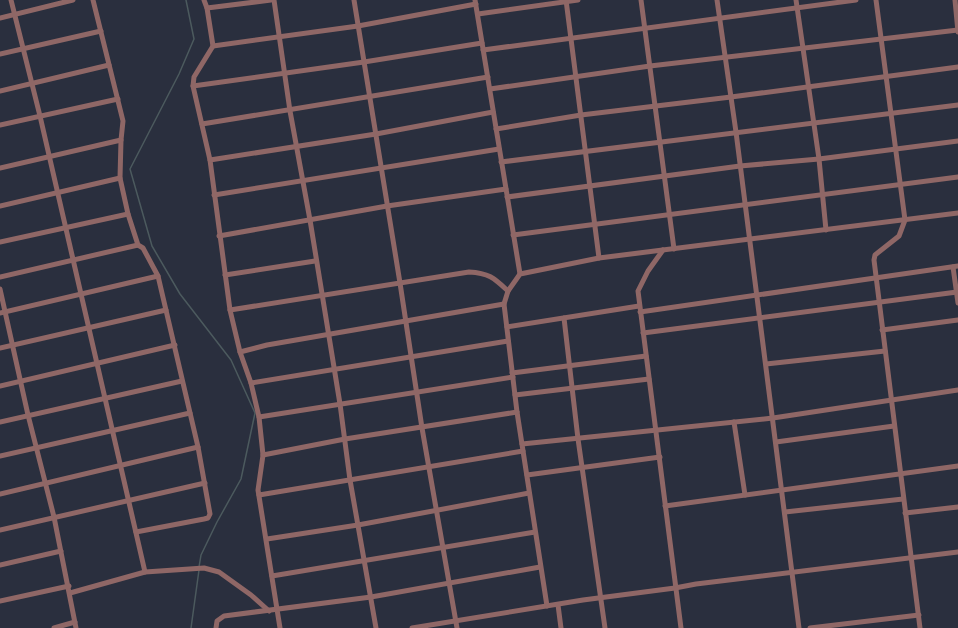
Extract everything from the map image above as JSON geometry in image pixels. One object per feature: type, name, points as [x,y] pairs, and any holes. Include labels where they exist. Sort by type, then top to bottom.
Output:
[{"type":"street","points":[[11,0],[22,49],[40,116],[72,260],[82,295],[145,572]]},
{"type":"street","points":[[0,18],[73,0]]},
{"type":"street","points":[[93,0],[123,121],[120,140],[120,178],[128,214],[138,245],[143,248],[158,276],[198,447],[210,514],[208,518],[136,532]]},
{"type":"street","points":[[204,0],[207,8],[213,46],[194,77],[193,86],[210,160],[230,310],[240,352],[251,383],[259,417],[263,455],[259,495],[280,628]]},
{"type":"street","points":[[207,8],[271,0]]},
{"type":"street","points":[[274,0],[290,111],[310,220],[340,404],[350,480],[376,628]]},
{"type":"street","points":[[354,0],[412,356],[422,428],[457,628]]},
{"type":"street","points":[[478,14],[578,0]]},
{"type":"street","points":[[641,0],[674,249]]},
{"type":"street","points":[[717,0],[750,239],[799,628]]},
{"type":"street","points":[[796,0],[819,159],[826,230]]},
{"type":"street","points":[[483,50],[571,37],[719,20],[856,0]]},
{"type":"street","points":[[876,0],[897,150],[905,220],[899,236],[875,255],[874,260],[920,628]]},
{"type":"street","points":[[490,89],[650,66],[958,30],[955,0]]},
{"type":"street","points":[[566,1],[599,258]]},
{"type":"street","points":[[213,46],[358,26],[476,2],[520,274]]},
{"type":"street","points":[[0,54],[101,31]]},
{"type":"street","points":[[193,86],[364,62],[482,43]]},
{"type":"street","points":[[0,91],[109,65]]},
{"type":"street","points":[[496,129],[655,105],[731,97],[958,67]]},
{"type":"street","points":[[202,124],[488,78]]},
{"type":"street","points":[[0,125],[118,99]]},
{"type":"street","points":[[501,162],[958,105]]},
{"type":"street","points":[[210,160],[376,134],[493,112]]},
{"type":"street","points":[[0,168],[49,158],[120,140]]},
{"type":"street","points":[[507,197],[740,166],[819,159],[958,141]]},
{"type":"street","points":[[214,196],[499,149]]},
{"type":"street","points":[[513,235],[745,203],[958,177]]},
{"type":"street","points":[[0,206],[120,178]]},
{"type":"street","points":[[219,236],[387,206],[506,189]]},
{"type":"street","points":[[547,606],[517,412],[504,304],[508,291],[520,274],[599,258],[958,213]]},
{"type":"street","points":[[0,242],[64,226],[128,214]]},
{"type":"street","points":[[0,277],[138,245]]},
{"type":"street","points":[[663,250],[641,283],[638,291],[681,628]]},
{"type":"street","points":[[225,275],[316,261]]},
{"type":"street","points":[[507,327],[564,318],[757,294],[956,266],[956,292],[958,303]]},
{"type":"street","points":[[230,310],[469,272],[482,273],[494,278],[508,291]]},
{"type":"street","points":[[0,313],[158,276]]},
{"type":"street","points":[[0,289],[44,484],[54,517],[76,625],[54,628]]},
{"type":"street","points":[[643,333],[956,292]]},
{"type":"street","points":[[240,352],[328,334],[504,304]]},
{"type":"street","points":[[0,348],[166,310]]},
{"type":"street","points":[[564,318],[578,439],[605,628]]},
{"type":"street","points":[[882,330],[958,320]]},
{"type":"street","points":[[251,383],[508,341]]},
{"type":"street","points":[[0,386],[175,345]]},
{"type":"street","points":[[766,364],[885,351]]},
{"type":"street","points":[[259,417],[569,366],[646,356]]},
{"type":"street","points":[[515,395],[649,379]]},
{"type":"street","points":[[0,422],[182,381]]},
{"type":"street","points":[[522,444],[773,418],[958,390]]},
{"type":"street","points":[[0,456],[36,446],[190,412]]},
{"type":"street","points":[[263,455],[345,439],[517,412]]},
{"type":"street","points":[[734,422],[745,495]]},
{"type":"street","points":[[776,442],[894,426]]},
{"type":"street","points":[[0,494],[198,447]]},
{"type":"street","points":[[259,495],[524,451]]},
{"type":"street","points":[[527,475],[660,457]]},
{"type":"street","points":[[665,506],[958,466]]},
{"type":"street","points":[[0,530],[205,483]]},
{"type":"street","points":[[267,539],[529,493]]},
{"type":"street","points":[[785,512],[903,499]]},
{"type":"street","points":[[905,513],[958,507]]},
{"type":"street","points":[[272,576],[535,532]]},
{"type":"street","points":[[0,565],[61,551]]},
{"type":"street","points":[[412,628],[696,584],[792,571],[958,552]]},
{"type":"street","points":[[216,628],[217,620],[221,617],[371,597],[540,567]]},
{"type":"street","points":[[70,593],[145,572],[204,568],[219,572],[252,595],[269,611]]},
{"type":"street","points":[[0,601],[69,586]]},
{"type":"street","points":[[558,605],[561,628]]},
{"type":"street","points":[[810,628],[919,615]]},
{"type":"waterway","points":[[186,0],[194,39],[179,74],[130,169],[152,246],[180,294],[231,360],[255,413],[241,479],[217,522],[201,555],[199,567]]},
{"type":"waterway","points":[[191,628],[199,570]]}]
